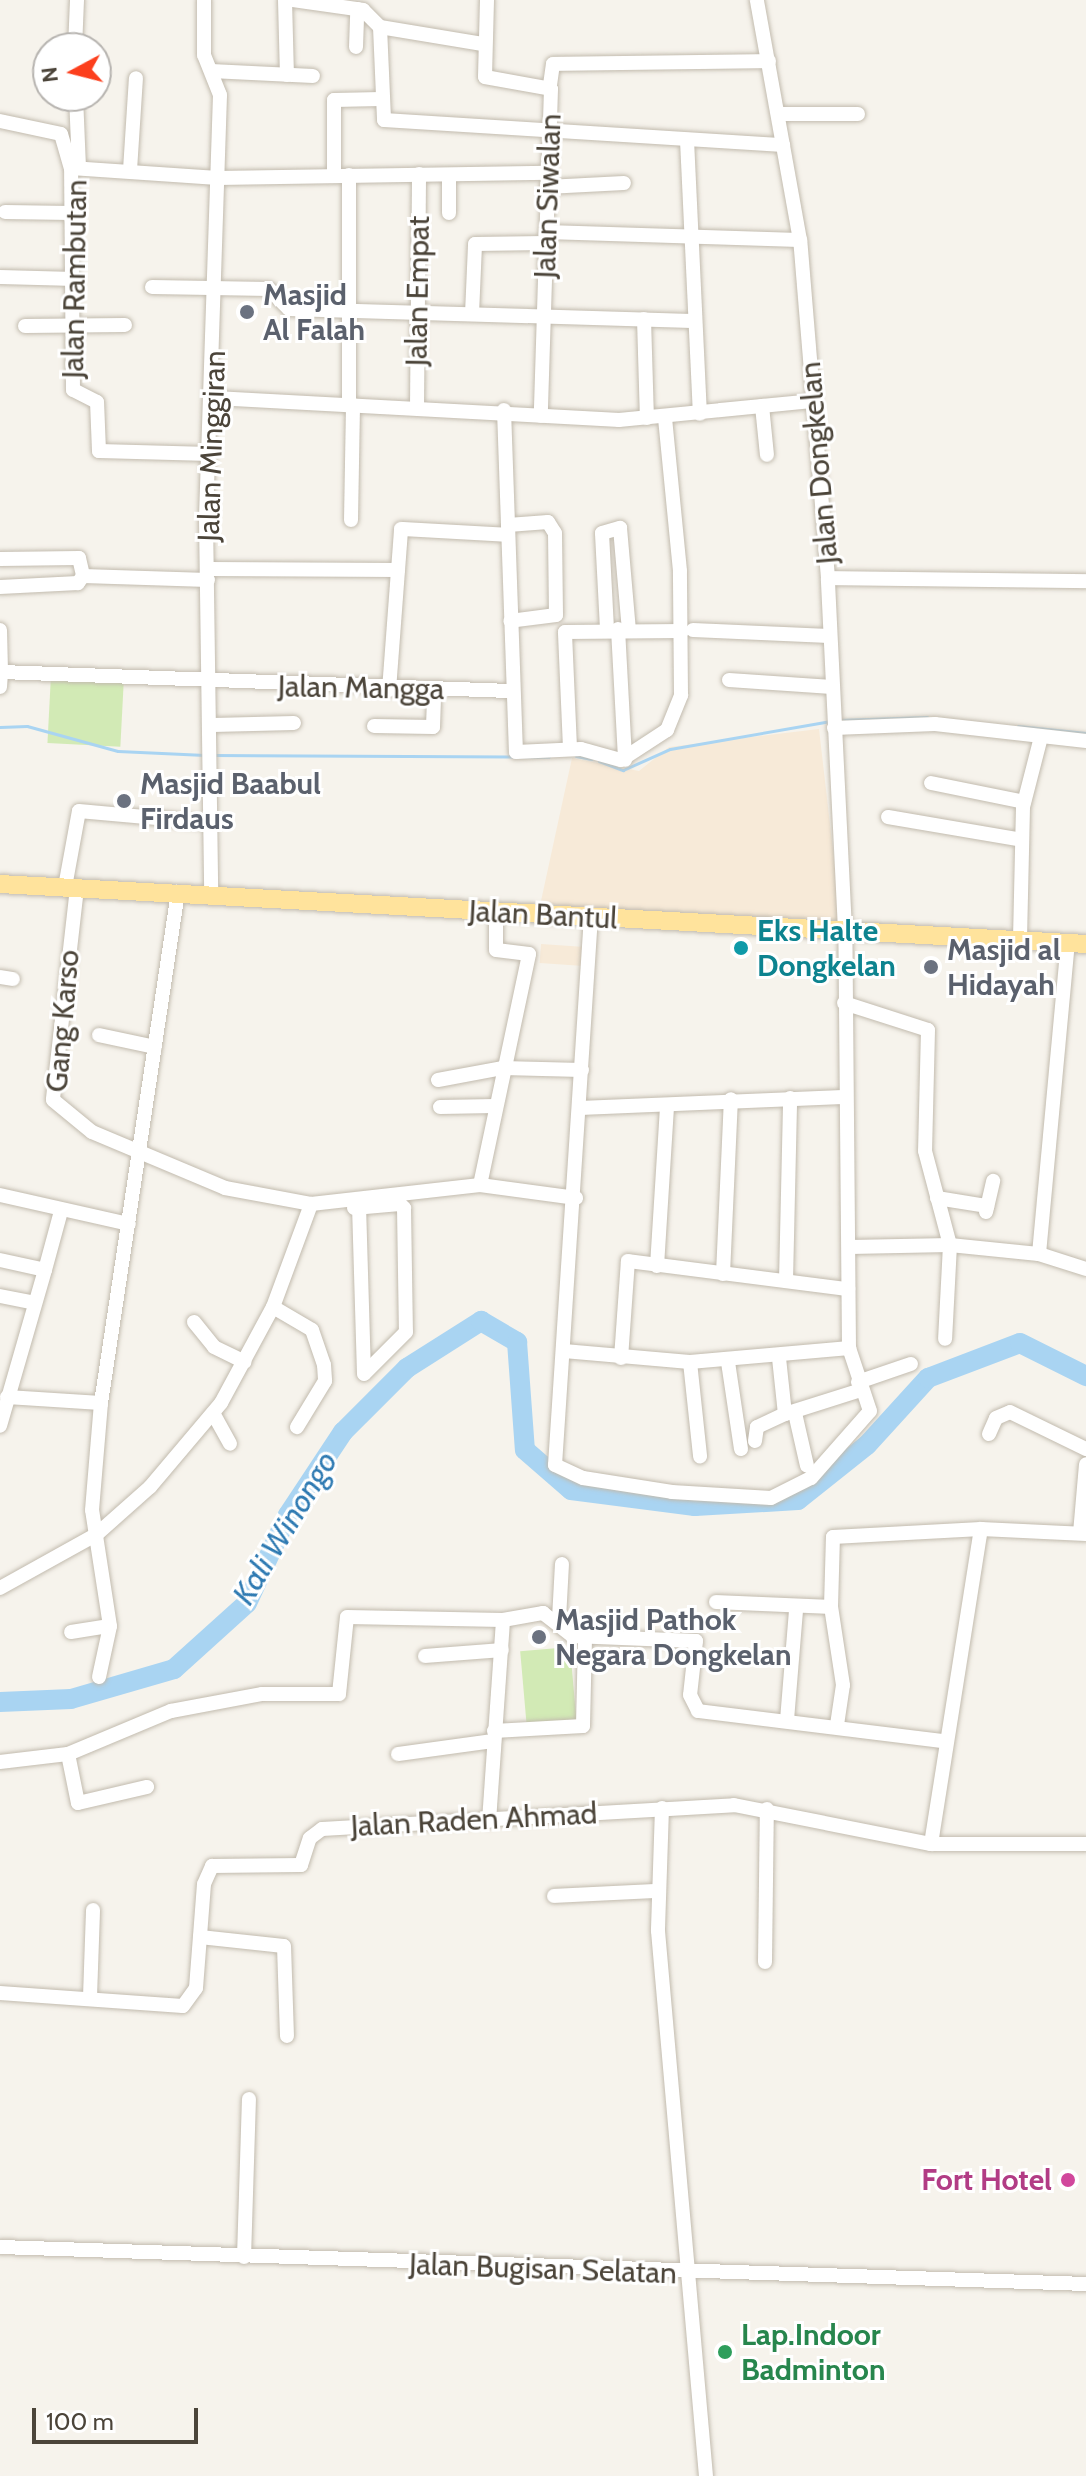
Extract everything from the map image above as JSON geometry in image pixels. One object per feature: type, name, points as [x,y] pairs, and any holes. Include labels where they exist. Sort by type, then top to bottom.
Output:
[{"type":"main road","name":"Jalan Bantul","points":[[0,884],[1077,944]]},
{"type":"street","points":[[76,32],[77,0]]},
{"type":"street","name":"Jalan Minggiran","points":[[204,0],[203,47],[220,95],[215,398],[210,454],[208,575],[213,725],[211,896]]},
{"type":"street","points":[[285,0],[287,75]]},
{"type":"street","points":[[293,0],[365,8],[380,27],[381,99],[388,121],[783,145]]},
{"type":"street","points":[[380,27],[483,44],[487,0]]},
{"type":"street","name":"Jalan Dongkelan","points":[[757,0],[800,240],[828,578],[845,930],[843,1097],[850,1247],[849,1348],[860,1386]]},
{"type":"street","points":[[356,47],[365,8]]},
{"type":"street","name":"Jalan Siwalan","points":[[483,44],[487,79],[550,85],[552,131],[541,416]]},
{"type":"street","points":[[550,85],[553,64],[769,61]]},
{"type":"street","points":[[211,71],[313,76]]},
{"type":"street","points":[[130,170],[136,78]]},
{"type":"street","points":[[351,520],[351,405],[341,175],[334,100],[381,99]]},
{"type":"street","points":[[75,168],[76,112]]},
{"type":"street","points":[[779,114],[858,114]]},
{"type":"street","points":[[0,121],[61,134],[75,168]]},
{"type":"street","points":[[687,140],[692,321],[700,414]]},
{"type":"street","name":"Jalan Rambutan","points":[[210,454],[99,451],[97,402],[73,390],[75,279],[71,213],[75,168],[218,178],[419,174],[624,183]]},
{"type":"street","name":"Jalan Empat","points":[[417,408],[419,174]]},
{"type":"street","points":[[449,175],[449,213]]},
{"type":"street","points":[[5,212],[71,213]]},
{"type":"street","points":[[472,314],[475,244],[546,237],[800,240]]},
{"type":"street","points":[[0,277],[75,279]]},
{"type":"street","points":[[152,287],[269,289],[289,309],[692,321]]},
{"type":"street","points":[[644,319],[647,418]]},
{"type":"street","points":[[25,326],[125,325]]},
{"type":"street","points":[[215,398],[504,410],[541,416],[647,418],[814,401]]},
{"type":"street","points":[[762,406],[767,455]]},
{"type":"street","points":[[504,410],[510,691],[517,753],[570,748],[625,760]]},
{"type":"street","points":[[625,760],[676,719],[687,631],[665,417]]},
{"type":"street","points":[[389,690],[403,528],[508,530],[548,522],[555,546],[554,618],[510,621]]},
{"type":"street","points":[[618,629],[602,533],[620,528],[618,629],[625,760]]},
{"type":"street","points":[[0,559],[79,558],[83,576],[78,583],[0,587]]},
{"type":"street","points":[[83,576],[398,570]]},
{"type":"street","points":[[828,578],[1086,581]]},
{"type":"street","points":[[570,748],[564,635],[618,629],[829,636]]},
{"type":"street","points":[[0,630],[1,680]]},
{"type":"street","name":"Jalan Mangga","points":[[1,680],[510,691]]},
{"type":"street","points":[[729,680],[832,687]]},
{"type":"street","points":[[374,726],[433,727],[434,689]]},
{"type":"street","points":[[213,725],[294,723]]},
{"type":"street","points":[[834,728],[935,724],[1086,741]]},
{"type":"street","points":[[1020,939],[1024,802],[1041,737]]},
{"type":"street","points":[[931,783],[1024,802]]},
{"type":"street","points":[[71,887],[79,811],[212,823]]},
{"type":"street","points":[[888,817],[1022,840]]},
{"type":"street","name":"Gang Karso","points":[[71,887],[53,1100],[92,1132],[139,1156]]},
{"type":"street","points":[[99,1677],[110,1626],[96,1530],[101,1403],[178,892]]},
{"type":"street","points":[[480,1185],[502,1068],[529,954],[496,950],[496,913]]},
{"type":"street","points":[[591,916],[576,1198],[555,1465],[583,1478],[744,1501],[804,1482],[867,1415],[860,1386]]},
{"type":"street","points":[[1039,1254],[1077,944]]},
{"type":"street","points":[[844,1003],[927,1027],[925,1151],[950,1245],[945,1339]]},
{"type":"street","points":[[99,1035],[155,1047]]},
{"type":"street","points":[[438,1080],[502,1068],[582,1070]]},
{"type":"street","points":[[580,1108],[731,1099],[843,1097]]},
{"type":"street","points":[[786,1281],[790,1098]]},
{"type":"street","points":[[723,1274],[731,1099]]},
{"type":"street","points":[[657,1266],[667,1105]]},
{"type":"street","points":[[440,1107],[495,1106]]},
{"type":"street","points":[[139,1156],[225,1188],[311,1204],[480,1185],[576,1198]]},
{"type":"street","points":[[937,1198],[986,1209],[993,1181]]},
{"type":"street","points":[[0,1195],[129,1224]]},
{"type":"street","points":[[0,1588],[96,1530],[150,1487],[213,1413],[245,1362],[273,1307],[311,1204]]},
{"type":"street","points":[[330,1204],[359,1208],[402,1204],[406,1335],[364,1374],[359,1208]]},
{"type":"street","points":[[0,1426],[6,1387],[61,1211]]},
{"type":"street","points":[[850,1247],[950,1245],[1039,1254],[1086,1269]]},
{"type":"street","points":[[0,1260],[45,1270]]},
{"type":"street","points":[[621,1358],[624,1264],[848,1289]]},
{"type":"street","points":[[0,1296],[32,1302]]},
{"type":"street","points":[[273,1307],[312,1330],[324,1365],[325,1381],[297,1427]]},
{"type":"street","points":[[194,1322],[214,1347],[245,1362]]},
{"type":"street","points":[[564,1351],[621,1358],[728,1362],[849,1348]]},
{"type":"street","points":[[779,1358],[790,1414],[807,1466]]},
{"type":"street","points":[[690,1362],[700,1456]]},
{"type":"street","points":[[728,1362],[748,1445],[757,1427],[911,1364]]},
{"type":"street","points":[[6,1387],[101,1403]]},
{"type":"street","points":[[989,1434],[999,1414],[1010,1412],[1086,1449]]},
{"type":"street","points":[[213,1413],[230,1444]]},
{"type":"street","points":[[837,1725],[841,1650],[831,1607],[828,1549],[836,1534],[981,1529],[1083,1534],[1086,1464]]},
{"type":"street","points":[[932,1836],[943,1741],[968,1646],[981,1529]]},
{"type":"street","points":[[562,1564],[559,1619],[567,1634],[696,1641],[693,1709],[837,1725],[943,1741]]},
{"type":"street","points":[[716,1602],[796,1610],[831,1607]]},
{"type":"street","points":[[787,1720],[796,1610]]},
{"type":"street","points":[[0,1762],[68,1754],[171,1711],[262,1694],[339,1694],[347,1617],[503,1620],[543,1613],[559,1619]]},
{"type":"street","points":[[489,1821],[503,1620]]},
{"type":"street","points":[[71,1632],[110,1626]]},
{"type":"street","points":[[398,1754],[494,1736],[583,1726],[585,1637]]},
{"type":"street","points":[[425,1656],[502,1650]]},
{"type":"street","points":[[68,1754],[78,1803],[147,1787]]},
{"type":"street","points":[[662,1808],[658,1891],[686,2275],[706,2476]]},
{"type":"street","name":"Jalan Raden Ahmad","points":[[0,1993],[183,2006],[196,1990],[204,1884],[214,1865],[301,1865],[310,1838],[322,1829],[662,1808],[767,1809],[932,1836],[1086,1844]]},
{"type":"street","points":[[765,1962],[767,1809]]},
{"type":"street","points":[[554,1896],[658,1891]]},
{"type":"street","points":[[90,1997],[93,1910]]},
{"type":"street","points":[[200,1937],[284,1946],[287,2036]]},
{"type":"street","points":[[244,2257],[249,2099]]},
{"type":"street","name":"Jalan Bugisan Selatan","points":[[0,2247],[686,2275],[1086,2284]]},
{"type":"shaded area","points":[[819,729],[841,920],[574,909],[541,901],[572,758],[639,771],[669,747]]},
{"type":"shaded area","points":[[541,944],[585,947],[584,966],[540,963]]},
{"type":"green space","points":[[51,675],[124,679],[120,747],[47,743]]},
{"type":"green space","points":[[570,1647],[576,1720],[527,1724],[520,1651]]},
{"type":"waterway","points":[[839,720],[927,717]]},
{"type":"waterway","points":[[599,761],[623,770],[670,749],[831,721]]},
{"type":"waterway","points":[[0,727],[27,726],[118,751],[205,755]]},
{"type":"waterway","points":[[1018,726],[1086,733]]},
{"type":"waterway","points":[[213,755],[549,757]]},
{"type":"waterway","points":[[576,756],[592,759]]},
{"type":"waterway","name":"Kali Winongo","points":[[0,1702],[71,1699],[174,1669],[247,1603],[288,1515],[343,1432],[407,1368],[481,1321],[517,1342],[525,1450],[571,1490],[695,1506],[798,1500],[867,1445],[928,1378],[1020,1343],[1086,1376]]},
{"type":"place","name":"Masjid Al Falah","points":[[247,312]]},
{"type":"place","name":"Masjid Baabul Firdaus","points":[[124,801]]},
{"type":"place","name":"Eks Halte Dongkelan","points":[[741,948]]},
{"type":"place","name":"Masjid al Hidayah","points":[[931,967]]},
{"type":"place","name":"Masjid Pathok Negara Dongkelan","points":[[539,1637]]},
{"type":"place","name":"Fort Hotel","points":[[1068,2180]]},
{"type":"place","name":"Lap.Indoor Badminton","points":[[725,2352]]}]
